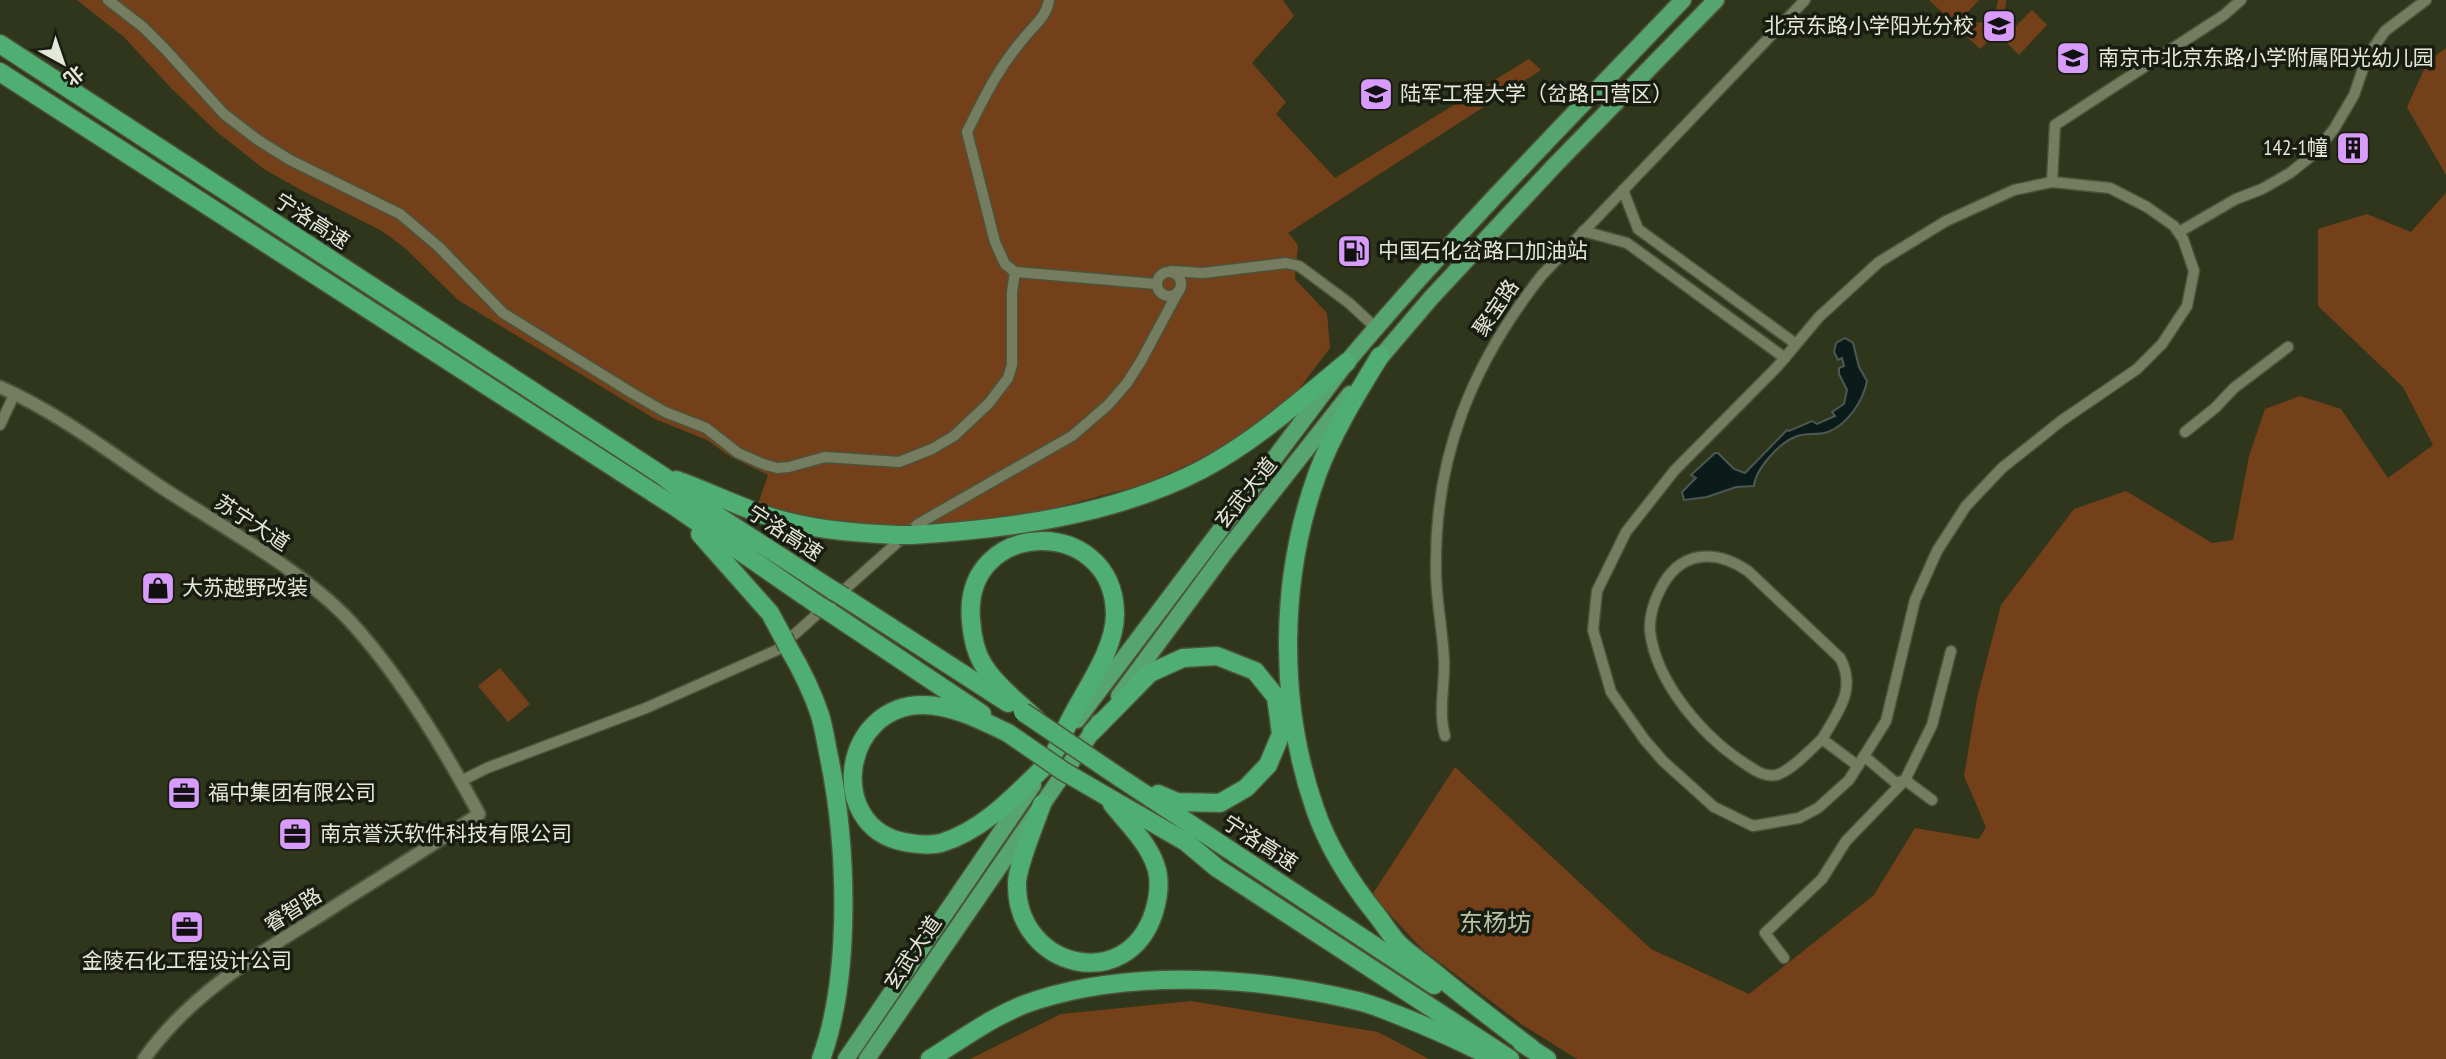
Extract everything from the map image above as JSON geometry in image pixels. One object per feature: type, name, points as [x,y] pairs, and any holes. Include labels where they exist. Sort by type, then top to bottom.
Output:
[{"type":"highway","name":"玄武大道","points":[[846,1059],[1082,713],[1347,362],[1536,153],[1683,0]]},
{"type":"highway","name":"玄武大道","points":[[867,1059],[1092,732],[1226,551],[1380,356],[1555,165],[1714,3]]},
{"type":"highway","name":"宁洛高速","points":[[0,44],[663,476],[702,506],[1024,711],[1119,777],[1547,1059]]},
{"type":"highway","name":"宁洛高速","points":[[0,72],[677,508],[1063,771],[1186,842],[1217,868],[1510,1059]]},
{"type":"highway","points":[[1380,356],[1338,426],[1318,472],[1305,515],[1293,579],[1288,628],[1290,691],[1300,757],[1315,810],[1331,845],[1361,896],[1398,943],[1531,1048]]},
{"type":"highway","points":[[663,476],[757,512],[845,533],[905,535],[1030,523],[1104,506],[1202,470],[1242,444],[1347,362]]},
{"type":"highway","points":[[677,508],[769,613],[803,673],[821,717],[840,833],[843,903],[839,984],[821,1059]]},
{"type":"highway","points":[[1008,733],[974,717],[946,709],[924,705],[898,708],[871,727],[854,757],[853,792],[864,816],[881,833],[892,839],[914,844],[938,844],[984,822],[1051,757],[1093,680],[1109,641],[1115,615],[1111,588],[1089,558],[1066,545],[1045,540],[1024,542],[1007,549],[989,563],[977,580],[971,597],[972,638],[984,666],[1024,711]]},
{"type":"highway","points":[[1092,732],[1150,673],[1183,658],[1216,656],[1255,671],[1276,697],[1280,734],[1268,765],[1246,788],[1220,803],[1177,802],[1119,777]]},
{"type":"highway","points":[[1042,804],[1016,882],[1019,908],[1028,930],[1048,950],[1089,964],[1110,960],[1132,947],[1150,925],[1158,898],[1157,870],[1144,844],[1106,796]]},
{"type":"highway","points":[[930,1059],[992,1020],[1036,1000],[1124,981],[1196,980],[1290,987],[1360,1001],[1446,1034],[1495,1059]]},
{"type":"street","points":[[108,0],[143,27],[209,100],[258,140],[290,160],[400,214],[419,228],[503,313],[632,393],[666,412],[706,428],[737,453],[763,464],[777,468],[789,467],[825,457],[899,462],[932,449],[954,436],[989,403],[1008,378],[1012,365],[1012,292],[1015,272]]},
{"type":"street","points":[[1049,0],[1045,13],[1006,58],[967,132],[995,242],[1005,264],[1015,272],[1158,288],[1168,296],[1179,290]]},
{"type":"street","name":"聚宝路","points":[[1445,736],[1441,722],[1444,661],[1436,572],[1438,516],[1446,462],[1468,394],[1512,313],[1534,285],[1805,0]]},
{"type":"street","points":[[2052,181],[2055,125],[2224,15],[2241,0]]},
{"type":"street","points":[[2179,232],[2236,199],[2262,189],[2290,173],[2315,153],[2334,129],[2354,95],[2367,57],[2385,31],[2426,0]]},
{"type":"street","points":[[2052,181],[2110,188],[2147,206],[2179,232],[2194,271],[2187,306],[2162,344],[2137,369],[2061,421],[2002,468],[1966,506],[1937,551],[1915,600],[1886,721],[1849,780],[1818,808],[1799,818],[1753,826],[1714,807],[1663,761],[1611,692],[1593,630],[1598,591],[1626,532],[1674,471],[1729,418],[1819,317],[1879,262],[1946,221],[2014,190],[2052,181]]},
{"type":"street","points":[[1623,190],[1638,229],[1796,344]]},
{"type":"street","points":[[1583,231],[1626,243],[1785,358]]},
{"type":"street","points":[[1167,314],[1158,288],[1161,274],[1171,271],[1203,273],[1286,263],[1299,266],[1349,303],[1376,328]]},
{"type":"street","points":[[1171,271],[1180,278],[1179,290]]},
{"type":"street","points":[[461,780],[509,759],[646,708],[777,650],[918,524],[1072,436],[1108,405],[1126,384],[1179,290],[1189,279],[1203,273]]},
{"type":"street","points":[[2185,432],[2216,408],[2234,387],[2288,347]]},
{"type":"street","name":"苏宁大道","points":[[0,387],[72,427],[261,551],[328,601],[348,619],[388,670],[461,780],[480,814]]},
{"type":"street","points":[[0,425],[15,393]]},
{"type":"street","points":[[1717,555],[1733,561],[1748,571],[1840,658],[1847,671],[1847,687],[1844,700],[1822,739],[1800,760],[1778,775],[1763,775],[1740,761],[1701,728],[1670,686],[1656,656],[1650,629],[1654,600],[1667,576],[1678,565],[1700,556],[1717,555]]},
{"type":"street","points":[[1784,958],[1765,933],[1822,879],[1846,841],[1905,780],[1932,725],[1951,651]]},
{"type":"street","points":[[1822,739],[1858,766]]},
{"type":"street","points":[[1864,756],[1896,783],[1905,780]]},
{"type":"street","points":[[1905,780],[1932,800]]},
{"type":"street","name":"睿智路","points":[[144,1059],[178,1019],[249,960],[480,814]]},
{"type":"shaded area","points":[[77,0],[1283,0],[1294,16],[1252,63],[1286,102],[1276,114],[1335,178],[1529,59],[1541,70],[1288,233],[1298,245],[1295,279],[1327,313],[1330,348],[1293,397],[1226,447],[1146,484],[1005,521],[887,529],[757,507],[768,475],[731,457],[707,440],[655,419],[458,300],[405,248],[382,231],[264,169],[217,132],[124,37]]},
{"type":"shaded area","points":[[1929,0],[1979,0],[1963,17],[1977,23],[1992,16],[1998,0],[2006,0],[2006,6],[1996,25],[1984,37],[1988,41],[1980,49]]},
{"type":"shaded area","points":[[2032,10],[2047,25],[2019,55],[2003,39]]},
{"type":"shaded area","points":[[2446,48],[2446,175],[2407,107],[2428,61]]},
{"type":"shaded area","points":[[2446,193],[2446,1059],[1577,1059],[1524,1026],[1422,949],[1372,895],[1455,767],[1651,949],[1749,994],[1874,895],[1915,828],[1979,839],[1986,827],[1964,776],[1977,698],[2001,605],[2074,509],[2126,491],[2212,543],[2233,540],[2249,456],[2265,409],[2300,396],[2341,409],[2388,478],[2433,445],[2403,387],[2318,306],[2318,229],[2367,214],[2411,232]]},
{"type":"shaded area","points":[[1845,338],[1853,343],[1859,367],[1867,381],[1858,404],[1848,418],[1828,432],[1799,436],[1782,445],[1763,465],[1754,486],[1736,487],[1707,497],[1684,500],[1682,492],[1696,478],[1691,475],[1715,453],[1734,469],[1745,473],[1787,430],[1812,421],[1817,424],[1835,416],[1832,412],[1844,404],[1847,390],[1839,374],[1839,368],[1844,366],[1842,358],[1838,360],[1834,352],[1836,343]]},
{"type":"shaded area","points":[[500,668],[530,704],[508,722],[478,686]]},
{"type":"shaded area","points":[[1191,1001],[1378,1032],[1429,1059],[970,1059],[1061,1014]]},
{"type":"place","name":"北京东路小学阳光分校","points":[[1999,26]]},
{"type":"place","name":"南京市北京东路小学附属阳光幼儿园","points":[[2073,58]]},
{"type":"place","name":"陆军工程大学（岔路口营区）","points":[[1376,94]]},
{"type":"place","name":"142-1幢","points":[[2353,148]]},
{"type":"place","name":"中国石化岔路口加油站","points":[[1354,251]]},
{"type":"place","name":"大苏越野改装","points":[[158,588]]},
{"type":"place","name":"福中集团有限公司","points":[[184,793]]},
{"type":"place","name":"南京誉沃软件科技有限公司","points":[[295,834]]},
{"type":"place","name":"金陵石化工程设计公司","points":[[187,927]]},
{"type":"district","name":"东杨坊","points":[[1495,923]]}]
